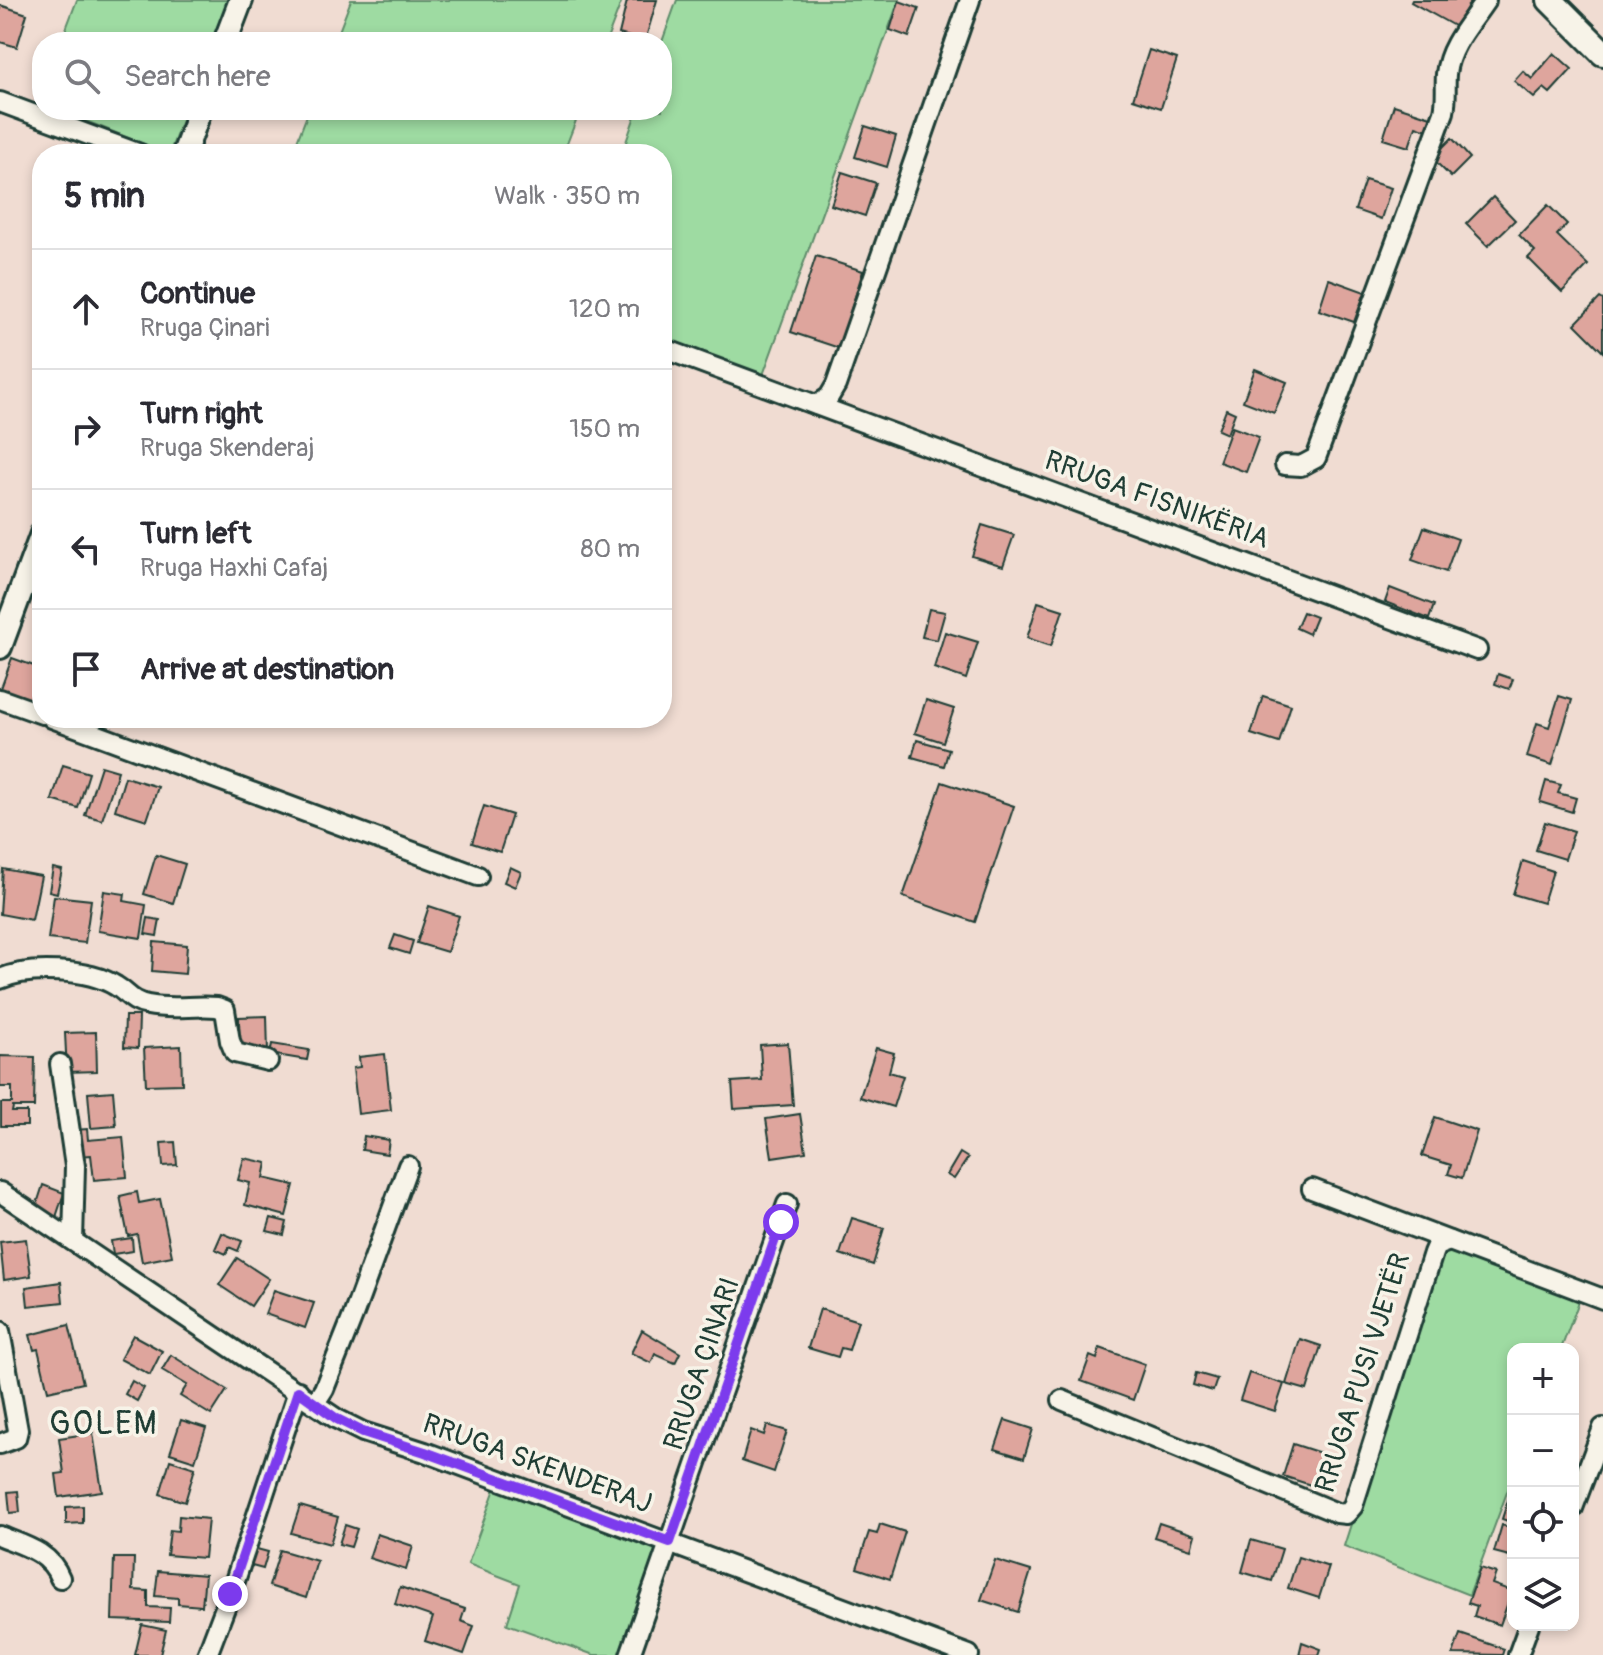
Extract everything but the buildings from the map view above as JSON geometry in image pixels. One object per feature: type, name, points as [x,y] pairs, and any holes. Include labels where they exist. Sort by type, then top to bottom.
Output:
[{"type":"main road","points":[[1550,0],[1603,53]]},
{"type":"street","points":[[229,32],[241,0]]},
{"type":"street","points":[[817,405],[829,397],[836,385],[970,0]]},
{"type":"street","points":[[1285,465],[1301,466],[1316,458],[1444,112],[1447,91],[1445,75],[1449,59],[1486,0]]},
{"type":"street","points":[[0,102],[32,114]]},
{"type":"street","points":[[48,120],[113,144]]},
{"type":"street","points":[[188,144],[196,120]]},
{"type":"street","name":"RRUGA FISNIKËRIA","points":[[672,352],[1477,650]]},
{"type":"street","points":[[0,647],[32,561]]},
{"type":"street","points":[[0,699],[32,710]]},
{"type":"street","points":[[79,728],[478,876]]},
{"type":"street","points":[[0,979],[13,973],[73,973],[117,986],[135,1001],[148,1005],[217,1007],[225,1010],[235,1053],[268,1061]]},
{"type":"street","points":[[60,1064],[75,1166],[73,1241]]},
{"type":"street","points":[[315,1403],[324,1389],[353,1316],[408,1166]]},
{"type":"street","name":"RRUGA PUSI VJETËR","points":[[1312,1189],[1603,1299]]},
{"type":"street","name":"RRUGA SKENDERAJ","points":[[0,1192],[337,1419],[363,1432],[670,1542],[969,1655]]},
{"type":"street","name":"RRUGA ÇINARI","points":[[630,1655],[787,1204]]},
{"type":"street","name":"RRUGA PUSI VJETËR","points":[[1062,1400],[1337,1513],[1346,1514],[1353,1506],[1433,1253],[1436,1246],[1449,1241]]},
{"type":"street","points":[[0,1331],[18,1430],[16,1438],[0,1444]]},
{"type":"street","points":[[207,1655],[298,1391]]},
{"type":"street","points":[[1579,1492],[1603,1428]]},
{"type":"street","points":[[0,1536],[54,1562],[60,1578]]},
{"type":"street","points":[[1518,1655],[1527,1631]]},
{"type":"green space","points":[[77,0],[229,0],[216,32],[65,32]]},
{"type":"green space","points":[[351,0],[622,0],[610,32],[339,32]]},
{"type":"green space","points":[[677,0],[899,0],[763,375],[672,343],[672,144],[625,144],[634,120],[672,120],[672,32],[666,32]]},
{"type":"green space","points":[[83,120],[182,120],[173,144],[144,144]]},
{"type":"green space","points":[[305,120],[576,120],[567,144],[296,144]]},
{"type":"green space","points":[[1451,1248],[1581,1296],[1563,1343],[1507,1343],[1507,1492],[1469,1595],[1344,1546],[1436,1260]]},
{"type":"green space","points":[[496,1486],[662,1551],[623,1655],[594,1655],[507,1624],[520,1584],[468,1564]]},
{"type":"district","name":"GOLEM","points":[[104,1424]]},
{"type":"route","points":[[230,1594],[298,1391],[337,1419],[363,1432],[670,1542],[781,1222]]}]
